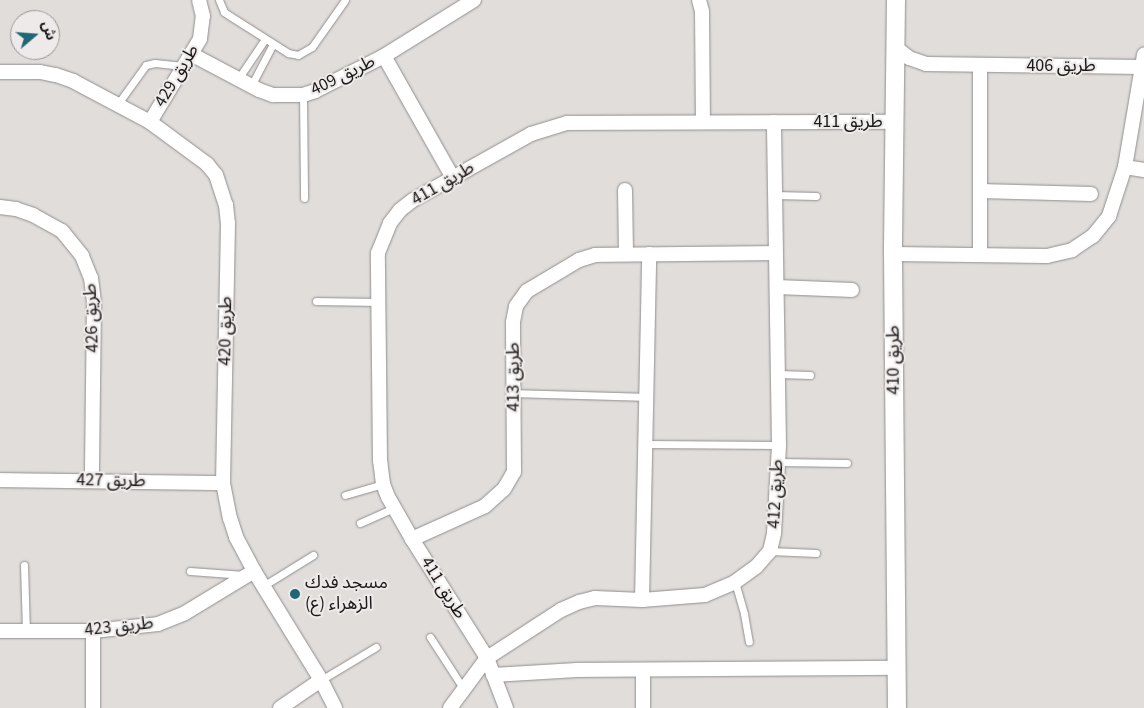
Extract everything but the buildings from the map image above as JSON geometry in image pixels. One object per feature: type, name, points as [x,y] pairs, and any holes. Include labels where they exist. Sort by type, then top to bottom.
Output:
[{"type":"street","name":"طريق 429","points":[[150,122],[200,39],[203,28],[203,16],[199,0]]},
{"type":"street","name":"طريق 409","points":[[187,60],[238,79],[273,95],[303,95],[315,91],[384,56],[474,0]]},
{"type":"street","points":[[699,0],[702,11],[703,122]]},
{"type":"street","name":"طريق 410","points":[[894,4],[893,254],[897,708]]},
{"type":"street","name":"طريق 406","points":[[895,47],[909,58],[926,64],[980,66],[1143,61]]},
{"type":"street","name":"طريق 409","points":[[384,56],[453,178]]},
{"type":"street","points":[[893,254],[1047,256],[1072,250],[1097,231],[1109,216],[1125,167],[1143,61]]},
{"type":"street","points":[[980,66],[980,255]]},
{"type":"street","name":"طريق 420","points":[[0,72],[40,72],[56,75],[150,122],[207,164],[216,175],[226,205],[228,223],[223,483],[236,537],[249,573],[264,586],[321,680],[335,708]]},
{"type":"street","name":"طريق 411","points":[[506,708],[487,658],[412,539],[383,484],[380,462],[378,253],[390,223],[413,200],[532,134],[555,125],[580,122],[894,122]]},
{"type":"street","name":"طريق 412","points":[[450,708],[487,658],[561,610],[579,602],[595,598],[642,600],[704,595],[735,582],[756,567],[770,550],[774,533],[779,445],[774,122]]},
{"type":"street","points":[[1125,167],[1144,170]]},
{"type":"street","points":[[625,190],[626,254]]},
{"type":"street","points":[[980,191],[1091,194]]},
{"type":"street","name":"طريق 426","points":[[0,207],[16,209],[34,215],[62,231],[82,256],[91,278],[94,304],[92,480]]},
{"type":"street","name":"طريق 413","points":[[412,539],[485,506],[504,489],[514,472],[513,322],[516,306],[527,291],[579,260],[595,255],[775,253]]},
{"type":"street","points":[[642,600],[649,254]]},
{"type":"street","points":[[777,287],[852,290]]},
{"type":"street","name":"طريق 427","points":[[0,480],[223,483]]},
{"type":"street","name":"طريق 423","points":[[0,631],[93,631],[143,627],[172,619],[198,606],[249,573]]},
{"type":"street","points":[[93,631],[94,708]]},
{"type":"street","points":[[494,675],[577,670],[896,668]]},
{"type":"street","points":[[643,671],[644,708]]},
{"type":"street","points":[[280,708],[321,680]]},
{"type":"lane","points":[[218,0],[224,12],[293,55],[309,51],[345,0]]},
{"type":"lane","points":[[238,79],[265,38]]},
{"type":"lane","points":[[251,86],[273,44]]},
{"type":"lane","points":[[117,105],[146,65],[187,60]]},
{"type":"lane","points":[[303,95],[304,198]]},
{"type":"lane","points":[[774,195],[816,196]]},
{"type":"lane","points":[[316,302],[377,302]]},
{"type":"lane","points":[[778,374],[810,375]]},
{"type":"lane","points":[[514,393],[646,397]]},
{"type":"lane","points":[[645,444],[779,445]]},
{"type":"lane","points":[[778,462],[847,463]]},
{"type":"lane","points":[[345,495],[383,484]]},
{"type":"lane","points":[[360,523],[394,508]]},
{"type":"lane","points":[[770,550],[816,553]]},
{"type":"lane","points":[[264,586],[313,555]]},
{"type":"lane","points":[[24,565],[26,631]]},
{"type":"lane","points":[[190,571],[249,573]]},
{"type":"lane","points":[[735,582],[749,642]]},
{"type":"lane","points":[[430,637],[463,688]]},
{"type":"lane","points":[[321,680],[376,647]]},
{"type":"place","name":"مسجد فدك الزهراء (ع)","points":[[295,594]]}]
